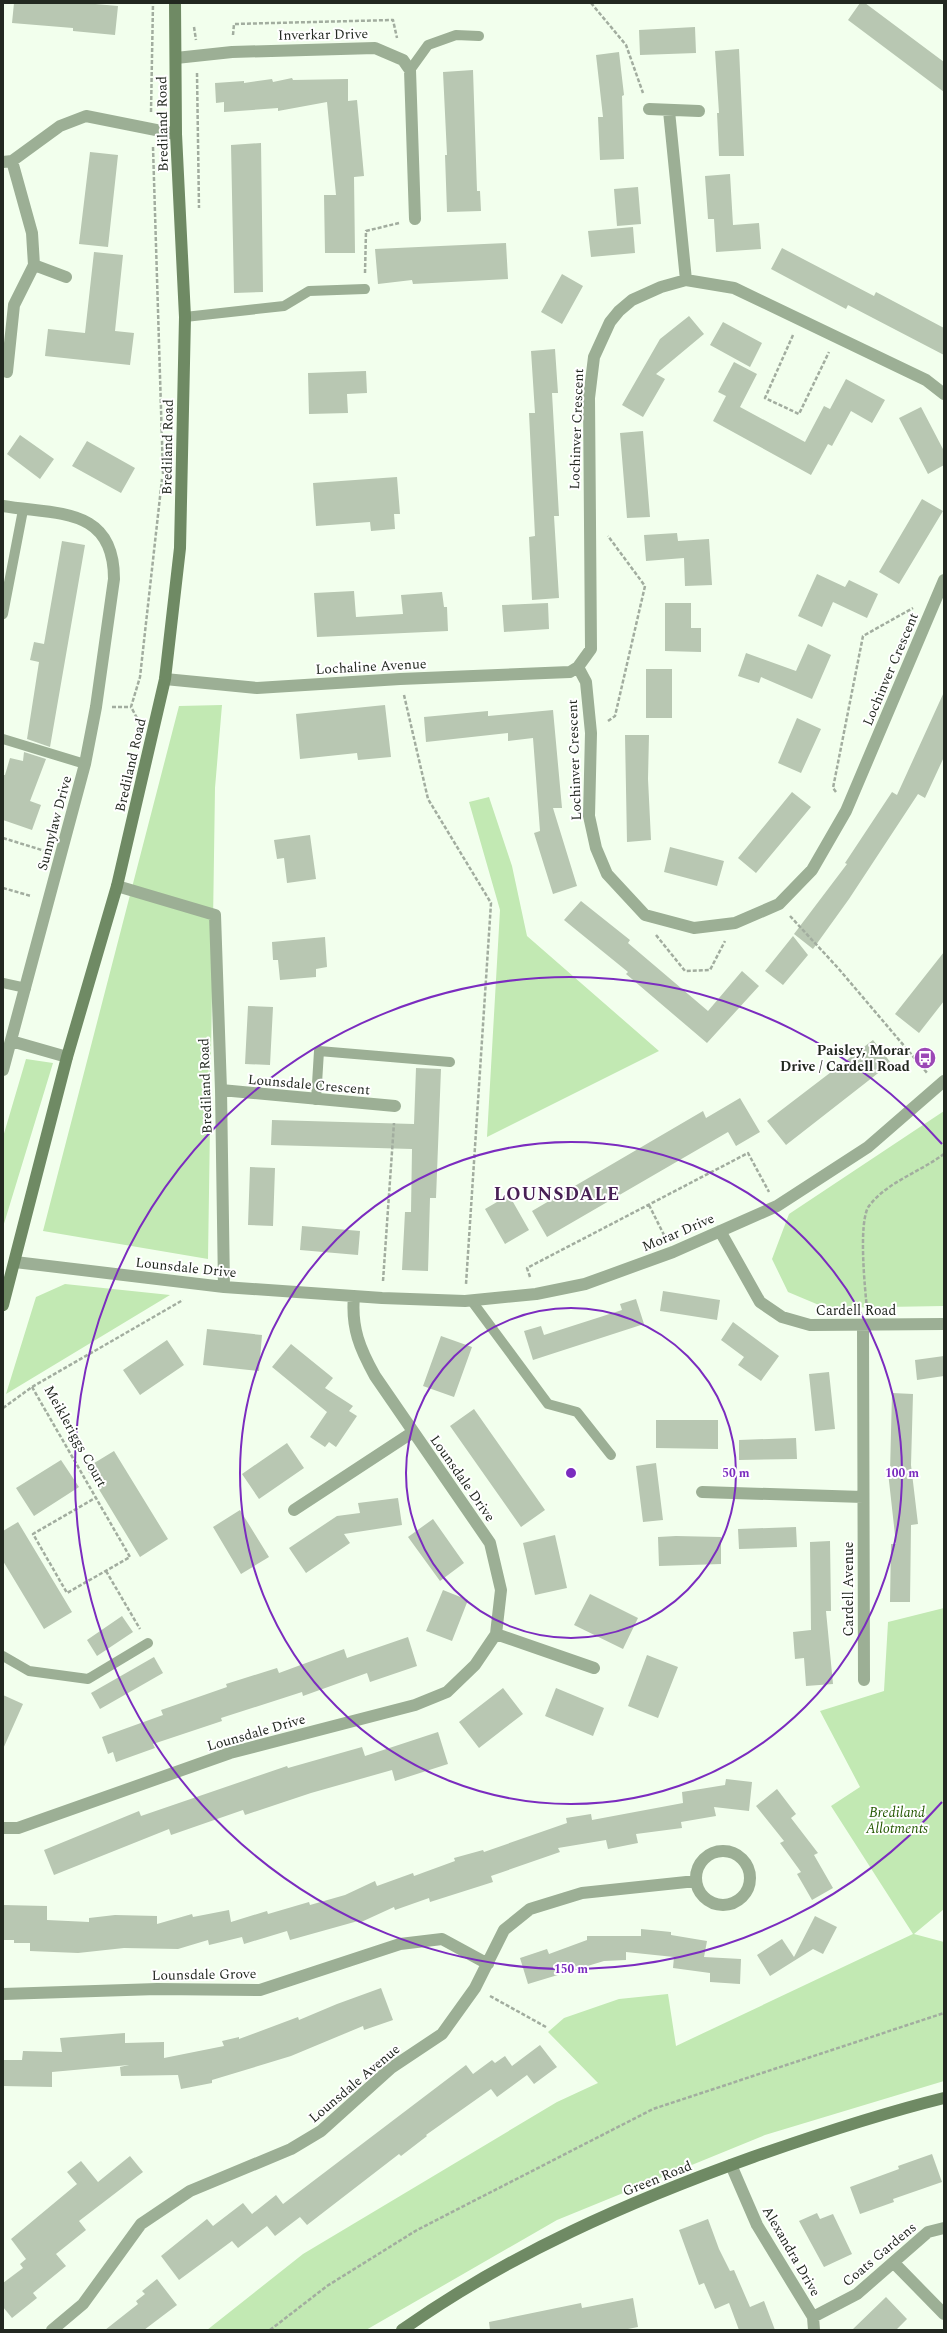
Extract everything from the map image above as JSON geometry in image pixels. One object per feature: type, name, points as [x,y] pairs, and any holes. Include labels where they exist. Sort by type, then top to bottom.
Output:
[{"type":"street","name":"Brediland Road","points":[[3,1305],[67,1058],[117,886],[165,679],[180,548],[185,317],[176,134],[175,3]]},
{"type":"street","name":"Inverkar Drive","points":[[176,58],[232,52],[375,48],[406,65]]},
{"type":"street","points":[[406,65],[415,219]]},
{"type":"street","points":[[649,108],[670,111],[699,111]]},
{"type":"street","points":[[670,111],[686,280]]},
{"type":"street","points":[[7,372],[14,305],[34,265],[32,233],[8,162],[60,126],[86,116],[176,134]]},
{"type":"street","points":[[34,265],[66,277]]},
{"type":"street","name":"Lochinver Crescent","points":[[944,394],[926,380],[734,288],[686,280],[661,287],[632,300],[619,311],[610,322],[594,357],[589,398],[591,649],[578,667],[586,682],[591,732],[589,816],[596,848],[606,874],[645,915],[694,928],[735,923],[779,904],[812,870],[846,811],[944,580]]},
{"type":"street","name":"Sunnylaw Drive","points":[[3,506],[23,510],[61,513],[96,526],[111,550],[114,578],[96,707],[85,764],[3,1070]]},
{"type":"street","name":"Lochaline Avenue","points":[[165,679],[257,688],[400,679],[570,672],[578,667]]},
{"type":"street","name":"Brediland Road","points":[[117,886],[215,915],[221,1090],[224,1287]]},
{"type":"street","points":[[11,1041],[67,1058]]},
{"type":"street","name":"Morar Drive","points":[[382,1298],[468,1301],[536,1294],[585,1284],[673,1252],[777,1206],[868,1147],[941,1084]]},
{"type":"street","name":"Lounsdale Crescent","points":[[221,1090],[316,1100],[395,1106]]},
{"type":"street","name":"Cardell Road","points":[[720,1231],[760,1302],[782,1317],[810,1325],[944,1324]]},
{"type":"street","name":"Lounsdale Drive","points":[[15,1262],[224,1287],[382,1298]]},
{"type":"street","name":"Lounsdale Drive","points":[[3,1828],[18,1828],[230,1752],[415,1705],[447,1692],[476,1665],[496,1634],[501,1590],[490,1543],[375,1376],[360,1347],[352,1313],[354,1296]]},
{"type":"street","name":"Cardell Avenue","points":[[864,1680],[863,1497],[866,1325]]},
{"type":"street","name":"Lounsdale Drive","points":[[294,1510],[413,1432]]},
{"type":"street","points":[[702,1492],[863,1497]]},
{"type":"street","points":[[496,1634],[594,1668]]},
{"type":"street","points":[[718,1851],[732,1853],[739,1856],[744,1861],[750,1874],[748,1888],[744,1896],[729,1905],[719,1905],[708,1901],[698,1889],[696,1881],[700,1864],[705,1858],[718,1851]]},
{"type":"street","name":"Lounsdale Avenue","points":[[52,2330],[83,2304],[141,2224],[190,2191],[291,2149],[321,2131],[392,2068],[442,2034],[475,1988],[504,1930],[530,1909],[582,1893],[696,1881]]},
{"type":"street","name":"Lounsdale Grove","points":[[3,1994],[157,1989],[260,1990],[400,1944],[442,1939],[488,1964]]},
{"type":"street","name":"Green Road","points":[[402,2330],[434,2308],[550,2241],[661,2192],[811,2136],[944,2098]]},
{"type":"street","name":"Alexandra Drive","points":[[731,2165],[757,2225],[813,2317],[814,2330]]},
{"type":"street","name":"Coats Gardens","points":[[813,2317],[858,2294],[894,2264],[928,2232],[944,2228]]},
{"type":"street","points":[[894,2264],[944,2314]]},
{"type":"lane","points":[[406,65],[428,45],[456,35],[479,36]]},
{"type":"lane","points":[[185,317],[284,306],[309,291],[365,289]]},
{"type":"lane","points":[[3,614],[23,510]]},
{"type":"lane","points":[[3,739],[85,764]]},
{"type":"lane","points":[[3,983],[26,988]]},
{"type":"lane","points":[[316,1100],[319,1051],[450,1062]]},
{"type":"lane","points":[[468,1301],[548,1404],[577,1412],[611,1455]]},
{"type":"lane","points":[[3,1656],[29,1671],[88,1679],[148,1643]]},
{"type":"path","points":[[150,742],[131,707],[141,669],[163,477],[155,173],[151,129],[153,3]]},
{"type":"path","points":[[592,3],[626,45],[649,108]]},
{"type":"path","points":[[232,52],[234,24],[393,20],[406,65]]},
{"type":"path","points":[[193,23],[198,56],[196,80],[199,216]]},
{"type":"path","points":[[365,289],[366,231],[415,219]]},
{"type":"path","points":[[799,320],[765,398],[799,414],[836,338]]},
{"type":"path","points":[[591,732],[615,716],[645,586],[608,535]]},
{"type":"path","points":[[846,811],[833,788],[863,636],[938,595]]},
{"type":"path","points":[[400,679],[428,799],[491,902],[468,1301]]},
{"type":"path","points":[[3,838],[61,855]]},
{"type":"path","points":[[3,888],[49,901]]},
{"type":"path","points":[[779,904],[941,1084]]},
{"type":"path","points":[[645,915],[659,942],[685,971],[710,970],[735,923]]},
{"type":"path","points":[[382,1298],[395,1106]]},
{"type":"path","points":[[536,1294],[527,1268],[748,1153],[777,1206]]},
{"type":"path","points":[[866,1325],[863,1275],[864,1231],[868,1207],[891,1186],[944,1154]]},
{"type":"path","points":[[649,1205],[673,1252]]},
{"type":"path","points":[[3,1408],[32,1387],[208,1285]]},
{"type":"path","name":"Meikleriggs Court","points":[[32,1387],[130,1557],[67,1593],[33,1534],[95,1498]]},
{"type":"path","points":[[106,1571],[148,1643]]},
{"type":"path","points":[[475,1988],[546,2027]]},
{"type":"path","points":[[270,2330],[326,2286],[418,2230],[653,2109],[944,2012]]},
{"type":"green space","points":[[222,705],[215,788],[208,1259],[43,1231],[179,706]]},
{"type":"green space","points":[[489,797],[512,866],[527,936],[659,1051],[487,1137],[500,910],[469,802]]},
{"type":"green space","points":[[26,1059],[53,1063],[3,1227],[3,1137]]},
{"type":"green space","points":[[944,1111],[944,1306],[826,1308],[788,1292],[772,1259],[789,1214]]},
{"type":"green space","points":[[65,1284],[170,1295],[6,1394],[36,1297]]},
{"type":"green space","name":"Brediland Allotments","points":[[944,1608],[944,1909],[914,1934],[944,1942],[944,2081],[765,2135],[557,2220],[366,2330],[207,2330],[303,2254],[557,2102],[598,2083],[548,2032],[564,2018],[619,1999],[668,1994],[676,2046],[913,1934],[831,1806],[860,1787],[820,1711],[884,1691],[888,1622]]},
{"type":"building","points":[[14,3],[84,3],[118,6],[115,35],[73,31],[73,28],[12,23]]},
{"type":"building","points":[[860,3],[865,3],[944,62],[944,92],[848,20]]},
{"type":"building","points":[[695,27],[696,53],[640,55],[639,30]]},
{"type":"building","points":[[739,49],[744,156],[719,156],[717,113],[719,113],[715,51]]},
{"type":"building","points":[[619,52],[624,95],[622,96],[624,159],[600,160],[598,117],[603,117],[596,55]]},
{"type":"building","points":[[473,70],[477,191],[480,191],[481,211],[447,212],[445,155],[447,155],[443,72]]},
{"type":"building","points":[[292,78],[293,80],[348,79],[348,101],[357,100],[364,176],[354,177],[355,253],[325,253],[324,195],[336,195],[327,102],[278,111],[278,108],[224,112],[224,102],[216,103],[215,83],[244,81],[244,83],[272,79],[273,82]]},
{"type":"building","points":[[261,143],[263,292],[234,293],[231,145]]},
{"type":"building","points":[[90,152],[118,155],[108,247],[79,244]]},
{"type":"building","points":[[730,174],[733,225],[759,223],[761,249],[716,252],[714,219],[708,219],[705,176]]},
{"type":"building","points":[[638,187],[641,224],[617,226],[614,189]]},
{"type":"building","points":[[633,227],[635,253],[591,257],[588,231]]},
{"type":"building","points":[[506,243],[508,279],[413,284],[412,280],[378,284],[375,249]]},
{"type":"building","points":[[782,248],[874,296],[876,292],[944,328],[944,355],[848,305],[846,309],[771,269]]},
{"type":"building","points":[[94,252],[123,255],[115,331],[134,333],[130,365],[45,356],[48,329],[85,333]]},
{"type":"building","points":[[562,274],[583,286],[562,324],[541,312]]},
{"type":"building","points":[[689,316],[704,334],[656,374],[665,379],[643,417],[622,405],[660,339]]},
{"type":"building","points":[[723,322],[762,343],[750,367],[710,345]]},
{"type":"building","points":[[555,349],[558,393],[552,393],[559,516],[554,516],[559,598],[532,600],[529,537],[535,536],[529,413],[535,413],[531,351]]},
{"type":"building","points":[[734,362],[757,374],[740,407],[805,442],[824,406],[830,409],[846,379],[885,400],[872,423],[851,411],[832,446],[828,444],[811,475],[713,421],[726,396],[718,392]]},
{"type":"building","points":[[366,371],[367,393],[347,394],[348,413],[309,414],[308,373]]},
{"type":"building","points":[[921,407],[944,451],[944,465],[928,474],[899,418]]},
{"type":"building","points":[[643,431],[650,517],[627,518],[620,433]]},
{"type":"building","points":[[20,435],[54,459],[40,479],[7,454]]},
{"type":"building","points":[[87,441],[135,468],[121,493],[72,466]]},
{"type":"building","points":[[397,477],[400,514],[394,514],[395,529],[371,531],[370,522],[316,526],[313,483]]},
{"type":"building","points":[[922,499],[943,511],[899,584],[879,572]]},
{"type":"building","points":[[677,533],[678,541],[709,539],[712,585],[685,586],[684,558],[646,561],[644,535]]},
{"type":"building","points":[[62,541],[85,545],[50,747],[27,739],[39,662],[30,660],[34,642],[44,644]]},
{"type":"building","points":[[817,574],[845,587],[849,580],[878,594],[867,618],[833,602],[822,627],[798,616]]},
{"type":"building","points":[[354,591],[356,617],[403,614],[401,595],[442,592],[444,607],[447,607],[448,631],[317,637],[314,593]]},
{"type":"building","points":[[548,603],[549,629],[504,632],[502,605]]},
{"type":"building","points":[[665,603],[691,603],[691,628],[701,628],[701,652],[665,651]]},
{"type":"building","points":[[808,644],[831,655],[812,699],[761,677],[759,683],[738,676],[746,653],[796,671]]},
{"type":"building","points":[[646,669],[672,669],[672,718],[646,718]]},
{"type":"building","points":[[944,692],[944,757],[925,798],[918,794],[849,899],[813,949],[794,934],[847,864],[845,863],[892,792],[897,795]]},
{"type":"building","points":[[385,705],[391,757],[358,760],[357,753],[300,759],[296,714]]},
{"type":"building","points":[[553,710],[562,808],[553,808],[577,886],[553,894],[534,833],[540,831],[533,738],[508,741],[508,733],[426,742],[424,717],[488,711],[488,716]]},
{"type":"building","points":[[797,718],[821,729],[801,773],[778,763]]},
{"type":"building","points":[[625,735],[649,735],[648,779],[651,840],[627,842]]},
{"type":"building","points":[[24,752],[46,759],[30,801],[41,805],[32,830],[3,820],[3,775],[5,775],[10,758],[23,761]]},
{"type":"building","points":[[792,792],[811,807],[756,873],[738,858]]},
{"type":"building","points":[[310,835],[316,879],[287,883],[284,858],[277,859],[274,840]]},
{"type":"building","points":[[670,847],[724,861],[717,886],[664,872]]},
{"type":"building","points":[[581,901],[630,940],[628,943],[708,1011],[742,971],[759,986],[707,1043],[626,974],[628,972],[564,920]]},
{"type":"building","points":[[793,936],[808,955],[783,985],[765,971]]},
{"type":"building","points":[[325,937],[327,967],[316,969],[316,977],[280,980],[278,960],[273,960],[272,942]]},
{"type":"building","points":[[944,952],[944,1001],[919,1033],[895,1014]]},
{"type":"building","points":[[248,1006],[273,1007],[270,1065],[245,1064]]},
{"type":"building","points":[[873,1040],[891,1063],[786,1145],[767,1121]]},
{"type":"building","points":[[416,1068],[441,1069],[436,1198],[430,1198],[428,1271],[402,1270],[405,1212],[411,1212],[412,1149],[271,1145],[272,1120],[414,1124]]},
{"type":"building","points":[[740,1098],[760,1132],[736,1146],[728,1132],[547,1237],[532,1211],[703,1111],[706,1118]]},
{"type":"building","points":[[250,1167],[275,1168],[273,1226],[248,1225]]},
{"type":"building","points":[[509,1195],[529,1230],[505,1244],[485,1209]]},
{"type":"building","points":[[302,1226],[360,1231],[358,1255],[300,1250]]},
{"type":"building","points":[[663,1291],[720,1300],[717,1320],[660,1311]]},
{"type":"building","points":[[636,1299],[644,1324],[533,1360],[524,1331],[541,1326],[544,1335],[622,1310],[620,1304]]},
{"type":"building","points":[[733,1322],[779,1356],[761,1381],[738,1365],[744,1357],[721,1340]]},
{"type":"building","points":[[207,1329],[262,1335],[259,1371],[203,1365]]},
{"type":"building","points":[[441,1336],[472,1347],[454,1397],[423,1386]]},
{"type":"building","points":[[167,1340],[184,1365],[140,1395],[123,1370]]},
{"type":"building","points":[[291,1344],[333,1378],[325,1388],[353,1406],[349,1411],[357,1416],[336,1447],[329,1442],[325,1447],[310,1437],[327,1412],[272,1367]]},
{"type":"building","points":[[944,1356],[944,1376],[917,1380],[915,1360]]},
{"type":"building","points":[[829,1372],[835,1429],[815,1431],[809,1374]]},
{"type":"building","points":[[892,1393],[913,1394],[911,1465],[918,1524],[911,1525],[910,1602],[890,1602],[891,1544],[896,1544],[888,1472],[890,1472]]},
{"type":"building","points":[[474,1409],[545,1510],[521,1527],[450,1426]]},
{"type":"building","points":[[656,1420],[718,1420],[718,1449],[656,1448]]},
{"type":"building","points":[[796,1438],[797,1459],[739,1460],[739,1440]]},
{"type":"building","points":[[287,1443],[304,1468],[259,1499],[242,1474]]},
{"type":"building","points":[[114,1451],[168,1539],[140,1557],[86,1468]]},
{"type":"building","points":[[61,1460],[79,1487],[34,1516],[16,1488]]},
{"type":"building","points":[[656,1463],[663,1520],[643,1522],[636,1466]]},
{"type":"building","points":[[398,1498],[402,1525],[344,1534],[350,1543],[306,1573],[289,1548],[337,1516],[360,1513],[358,1503]]},
{"type":"building","points":[[240,1510],[269,1557],[241,1574],[213,1527]]},
{"type":"building","points":[[433,1519],[464,1563],[440,1581],[408,1537]]},
{"type":"building","points":[[18,1522],[72,1612],[44,1629],[3,1561],[3,1531]]},
{"type":"building","points":[[796,1527],[797,1547],[739,1549],[738,1529]]},
{"type":"building","points":[[555,1535],[567,1588],[535,1595],[523,1543]]},
{"type":"building","points":[[658,1537],[721,1537],[721,1564],[659,1566]]},
{"type":"building","points":[[830,1541],[831,1611],[826,1611],[833,1684],[806,1686],[804,1658],[795,1659],[793,1632],[811,1630],[810,1542]]},
{"type":"building","points":[[443,1590],[468,1600],[452,1641],[426,1631]]},
{"type":"building","points":[[590,1594],[638,1618],[623,1649],[574,1625]]},
{"type":"building","points":[[122,1616],[133,1632],[97,1656],[87,1640]]},
{"type":"building","points":[[408,1637],[417,1666],[370,1682],[367,1673],[303,1696],[302,1692],[221,1718],[222,1721],[153,1744],[155,1748],[116,1762],[113,1752],[108,1754],[102,1737],[163,1715],[161,1710],[227,1687],[226,1684],[277,1668],[279,1673],[344,1649],[347,1658]]},
{"type":"building","points":[[647,1655],[678,1667],[658,1718],[628,1706]]},
{"type":"building","points":[[154,1657],[163,1673],[100,1709],[91,1693]]},
{"type":"building","points":[[503,1688],[523,1714],[479,1748],[459,1722]]},
{"type":"building","points":[[556,1688],[604,1708],[593,1736],[545,1716]]},
{"type":"building","points":[[3,1695],[23,1704],[3,1749]]},
{"type":"building","points":[[438,1732],[448,1764],[395,1781],[392,1770],[311,1793],[245,1815],[243,1810],[171,1835],[169,1829],[54,1875],[44,1850],[139,1811],[141,1816],[287,1766],[288,1768],[362,1747],[365,1756]]},
{"type":"building","points":[[726,1779],[752,1782],[749,1811],[714,1807],[716,1816],[681,1822],[682,1828],[636,1834],[638,1843],[608,1849],[606,1840],[558,1848],[560,1852],[491,1876],[493,1882],[430,1902],[429,1898],[395,1910],[394,1907],[359,1923],[358,1921],[290,1940],[287,1931],[244,1944],[242,1937],[209,1945],[208,1940],[178,1949],[124,1948],[78,1953],[30,1951],[30,1943],[14,1943],[14,1940],[3,1940],[3,1905],[47,1906],[47,1920],[89,1922],[89,1918],[115,1915],[157,1916],[157,1924],[192,1914],[193,1917],[229,1910],[231,1922],[267,1911],[268,1914],[309,1902],[310,1905],[345,1895],[375,1881],[377,1886],[413,1873],[414,1876],[455,1861],[454,1858],[483,1850],[484,1852],[567,1823],[566,1818],[591,1814],[592,1820],[683,1803],[682,1792],[725,1785]]},
{"type":"building","points":[[777,1789],[796,1814],[791,1818],[818,1853],[814,1855],[833,1888],[812,1900],[797,1874],[801,1872],[780,1843],[784,1841],[756,1806]]},
{"type":"building","points":[[815,1916],[837,1927],[823,1954],[813,1949],[770,1976],[757,1955],[782,1939],[794,1957]]},
{"type":"building","points":[[641,1929],[671,1932],[671,1935],[707,1941],[704,1957],[741,1959],[740,1984],[710,1982],[710,1973],[673,1968],[674,1957],[626,1952],[626,1960],[604,1961],[528,1984],[520,1958],[547,1949],[549,1954],[587,1940],[587,1936],[641,1936]]},
{"type":"building","points":[[381,1988],[393,2020],[364,2030],[363,2026],[291,2056],[212,2080],[212,2083],[181,2089],[178,2075],[121,2076],[120,2067],[129,2065],[52,2072],[52,2087],[3,2086],[3,2060],[22,2060],[23,2051],[62,2052],[60,2038],[125,2033],[125,2043],[164,2042],[164,2058],[224,2046],[222,2041],[239,2037],[239,2039],[298,2017],[299,2020]]},
{"type":"building","points":[[540,2045],[557,2067],[534,2084],[527,2075],[497,2097],[491,2089],[426,2135],[427,2136],[401,2156],[399,2154],[307,2225],[300,2217],[275,2236],[267,2226],[238,2248],[232,2241],[179,2280],[161,2256],[207,2219],[213,2226],[243,2203],[252,2214],[276,2195],[283,2204],[466,2065],[473,2074],[492,2060],[495,2063],[505,2056],[512,2066]]},
{"type":"building","points":[[932,2154],[942,2182],[893,2199],[894,2202],[860,2214],[850,2187],[899,2169],[898,2166]]},
{"type":"building","points":[[130,2156],[143,2172],[79,2221],[86,2230],[56,2254],[66,2266],[33,2293],[37,2298],[12,2318],[3,2307],[3,2283],[23,2268],[20,2264],[26,2259],[11,2239],[77,2184],[67,2172],[81,2161],[98,2182]]},
{"type":"building","points":[[817,2213],[820,2219],[833,2214],[852,2254],[824,2267],[799,2221]]},
{"type":"building","points":[[708,2219],[719,2249],[730,2271],[734,2270],[750,2307],[764,2301],[775,2330],[739,2330],[729,2303],[715,2309],[704,2283],[699,2285],[679,2230]]},
{"type":"building","points":[[157,2279],[177,2305],[144,2330],[105,2330],[138,2304],[136,2301],[145,2294],[142,2291]]},
{"type":"building","points":[[886,2297],[907,2319],[896,2330],[852,2330]]},
{"type":"building","points":[[633,2298],[638,2327],[623,2330],[490,2330],[489,2322],[581,2303],[582,2308]]},
{"type":"place","name":"Paisley, Morar Drive / Cardell Road","points":[[925,1058]]},
{"type":"district","name":"LOUNSDALE","points":[[557,1194]]}]
